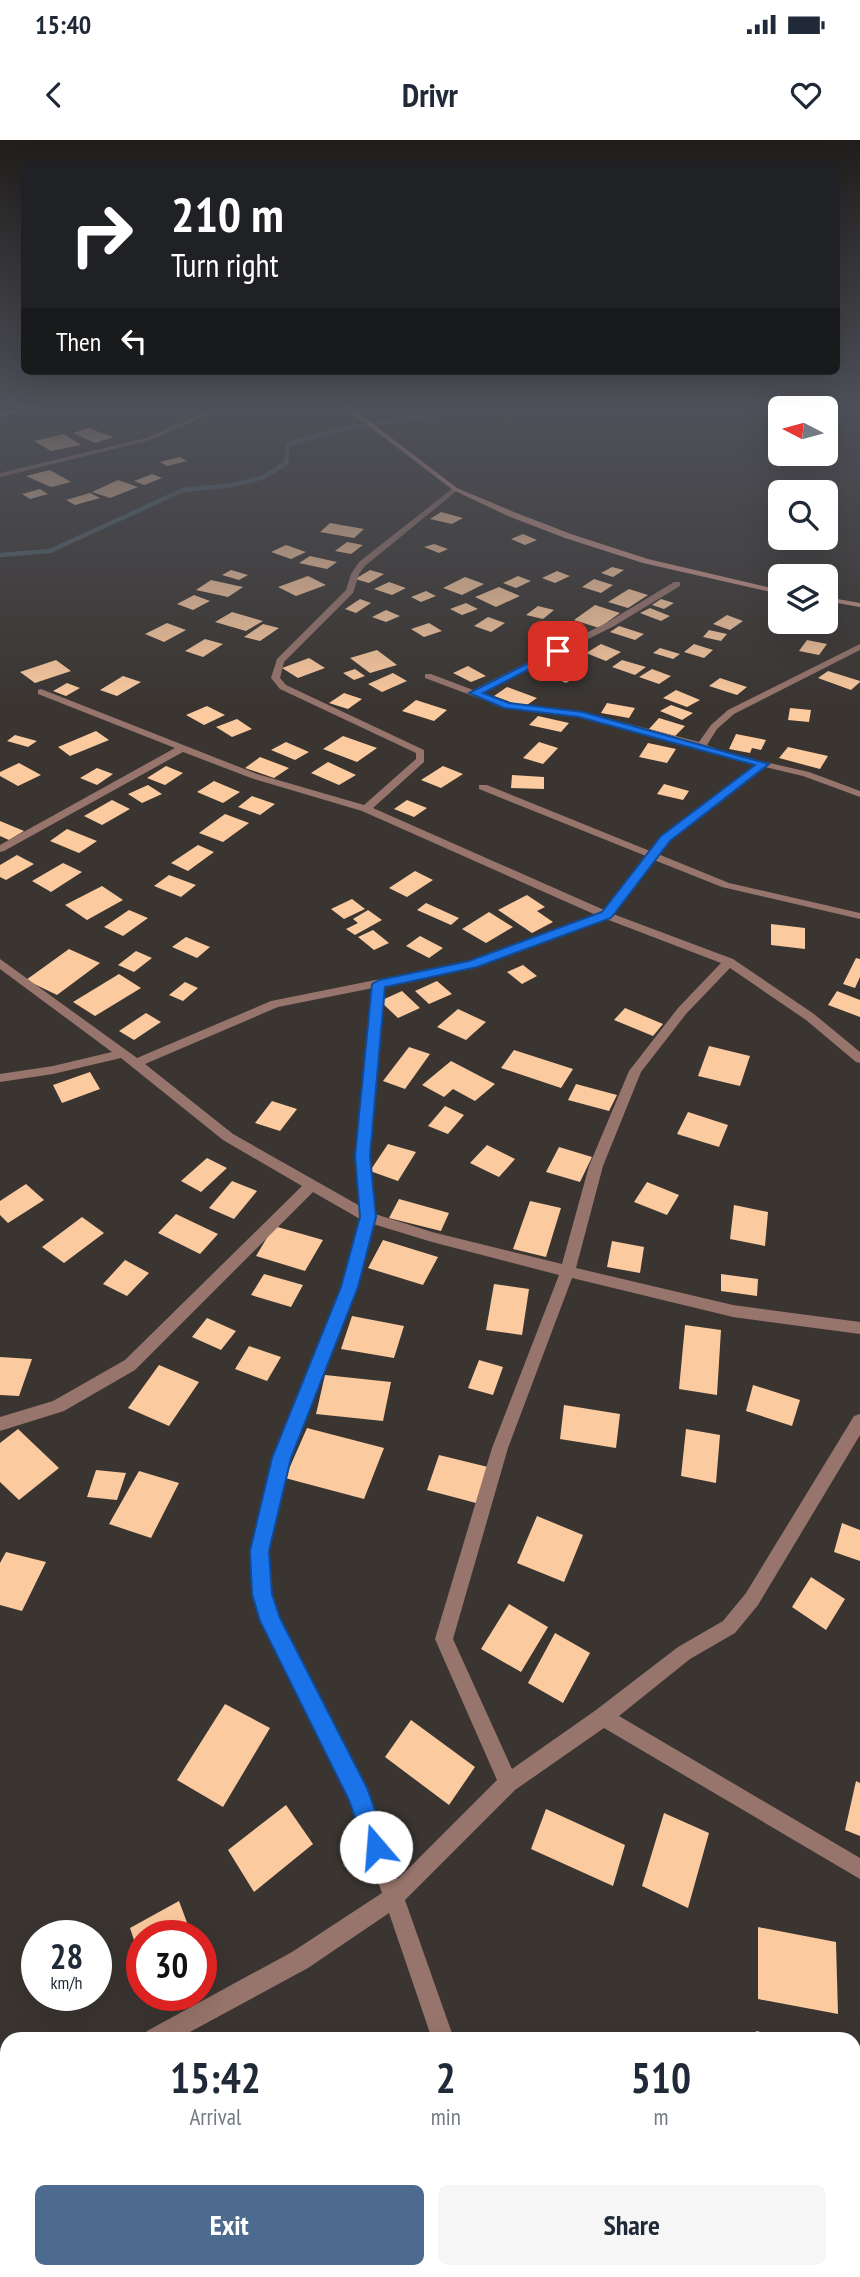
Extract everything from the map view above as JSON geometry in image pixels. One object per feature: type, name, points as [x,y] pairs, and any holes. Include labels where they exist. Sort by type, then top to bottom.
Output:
[{"type":"main road","points":[[498,507],[568,536],[646,561],[768,589]]},
{"type":"main road","points":[[838,601],[860,605]]},
{"type":"street","points":[[366,809],[421,760],[421,752],[283,687],[275,678],[276,670],[279,661],[350,591],[355,574],[362,564],[434,507]]},
{"type":"street","points":[[474,693],[611,624],[677,584]]},
{"type":"street","points":[[702,746],[706,735],[717,722],[732,712],[860,647]]},
{"type":"street","points":[[428,676],[508,706],[579,714],[806,774],[860,794]]},
{"type":"street","points":[[41,692],[181,749],[310,794],[366,809],[606,915],[729,962],[810,1017],[860,1059]]},
{"type":"street","points":[[0,849],[181,749]]},
{"type":"street","points":[[136,1063],[275,1004],[473,964],[606,915],[665,838],[763,764]]},
{"type":"street","points":[[483,787],[726,885],[860,916]]},
{"type":"street","points":[[508,1783],[444,1639],[500,1448],[567,1273],[596,1166],[635,1071],[682,1011],[729,962]]},
{"type":"street","points":[[0,963],[136,1063],[228,1137],[368,1217],[567,1273],[733,1311],[860,1328]]},
{"type":"street","points":[[379,984],[362,1156],[368,1217],[349,1287],[282,1458],[260,1551],[262,1594],[271,1621],[359,1796],[441,2032]]},
{"type":"street","points":[[0,1079],[121,1054]]},
{"type":"street","points":[[0,1424],[58,1405],[130,1365],[312,1184]]},
{"type":"street","points":[[168,2032],[300,1960],[393,1898],[508,1783],[603,1717],[684,1653],[729,1627],[752,1600],[860,1421]]},
{"type":"street","points":[[603,1717],[860,1869]]},
{"type":"building","points":[[441,512],[463,518],[452,524],[430,519]]},
{"type":"building","points":[[330,523],[364,529],[354,538],[320,532]]},
{"type":"building","points":[[523,534],[537,540],[525,545],[511,539]]},
{"type":"building","points":[[347,542],[363,545],[351,554],[335,551]]},
{"type":"building","points":[[434,544],[448,549],[439,553],[424,547]]},
{"type":"building","points":[[286,545],[306,552],[291,559],[271,552]]},
{"type":"building","points":[[310,556],[337,562],[327,569],[299,563]]},
{"type":"building","points":[[612,567],[624,570],[613,577],[601,573]]},
{"type":"building","points":[[231,570],[248,575],[239,580],[222,575]]},
{"type":"building","points":[[370,570],[384,574],[369,583],[355,579]]},
{"type":"building","points":[[557,571],[570,576],[555,583],[542,578]]},
{"type":"building","points":[[308,576],[326,585],[296,596],[278,587]]},
{"type":"building","points":[[518,576],[531,581],[516,588],[503,583]]},
{"type":"building","points":[[465,577],[484,584],[462,595],[443,588]]},
{"type":"building","points":[[594,579],[613,585],[601,593],[582,587]]},
{"type":"building","points":[[211,580],[243,587],[228,597],[196,590]]},
{"type":"building","points":[[389,582],[406,588],[392,595],[374,589]]},
{"type":"building","points":[[499,587],[520,596],[496,607],[475,597]]},
{"type":"building","points":[[629,589],[648,595],[628,608],[608,602]]},
{"type":"building","points":[[426,591],[436,596],[421,602],[411,597]]},
{"type":"building","points":[[194,595],[210,601],[193,610],[177,604]]},
{"type":"building","points":[[360,599],[371,603],[356,613],[345,609]]},
{"type":"building","points":[[661,599],[674,603],[664,609],[652,605]]},
{"type":"building","points":[[466,603],[478,609],[462,615],[450,609]]},
{"type":"building","points":[[595,605],[620,613],[599,628],[574,620]]},
{"type":"building","points":[[538,606],[554,610],[543,619],[526,615]]},
{"type":"building","points":[[650,608],[670,616],[661,621],[640,613]]},
{"type":"building","points":[[386,610],[400,616],[386,622],[372,617]]},
{"type":"building","points":[[232,612],[263,621],[246,631],[215,622]]},
{"type":"building","points":[[727,615],[743,621],[730,630],[713,624]]},
{"type":"building","points":[[488,617],[505,623],[491,632],[474,626]]},
{"type":"building","points":[[167,623],[186,630],[164,642],[145,634]]},
{"type":"building","points":[[429,623],[442,631],[424,637],[411,629]]},
{"type":"building","points":[[263,624],[279,628],[260,641],[244,637]]},
{"type":"building","points":[[619,626],[644,634],[635,640],[610,632]]},
{"type":"building","points":[[709,630],[727,634],[721,641],[703,637]]},
{"type":"building","points":[[205,639],[223,644],[203,657],[185,651]]},
{"type":"building","points":[[807,640],[827,644],[819,655],[799,651]]},
{"type":"building","points":[[601,644],[621,652],[606,661],[586,653]]},
{"type":"building","points":[[694,644],[713,650],[704,658],[684,652]]},
{"type":"building","points":[[660,648],[680,654],[673,659],[653,653]]},
{"type":"building","points":[[377,650],[397,665],[370,673],[350,658]]},
{"type":"building","points":[[309,658],[325,668],[298,678],[282,668]]},
{"type":"building","points":[[56,660],[71,671],[35,683],[20,672]]},
{"type":"building","points":[[622,660],[646,667],[635,675],[612,667]]},
{"type":"building","points":[[468,666],[486,676],[471,682],[453,673]]},
{"type":"building","points":[[355,669],[365,676],[354,680],[343,673]]},
{"type":"building","points":[[652,669],[671,676],[659,684],[639,677]]},
{"type":"building","points":[[561,670],[577,676],[566,683],[550,676]]},
{"type":"building","points":[[828,671],[860,682],[851,690],[818,678]]},
{"type":"building","points":[[393,673],[407,681],[382,692],[368,684]]},
{"type":"building","points":[[123,676],[141,682],[117,696],[100,690]]},
{"type":"building","points":[[720,678],[747,687],[737,695],[709,686]]},
{"type":"building","points":[[67,683],[80,688],[66,696],[53,691]]},
{"type":"building","points":[[507,687],[537,698],[524,707],[494,696]]},
{"type":"building","points":[[676,690],[700,700],[687,707],[663,698]]},
{"type":"building","points":[[344,693],[362,699],[348,709],[329,703]]},
{"type":"building","points":[[416,700],[447,710],[434,721],[402,711]]},
{"type":"building","points":[[607,703],[635,708],[629,718],[601,713]]},
{"type":"building","points":[[671,705],[693,713],[682,720],[660,711]]},
{"type":"building","points":[[207,706],[225,715],[204,725],[186,715]]},
{"type":"building","points":[[790,708],[811,710],[809,722],[788,720]]},
{"type":"building","points":[[538,716],[569,723],[561,732],[529,725]]},
{"type":"building","points":[[659,718],[685,726],[675,736],[649,729]]},
{"type":"building","points":[[237,719],[252,729],[232,737],[216,727]]},
{"type":"building","points":[[96,731],[109,740],[70,756],[58,747]]},
{"type":"building","points":[[736,734],[766,740],[761,750],[752,748],[750,753],[729,749]]},
{"type":"building","points":[[15,735],[37,741],[28,747],[7,741]]},
{"type":"building","points":[[343,736],[377,748],[357,762],[323,749]]},
{"type":"building","points":[[286,742],[309,752],[295,760],[271,750]]},
{"type":"building","points":[[539,742],[558,748],[543,764],[523,758]]},
{"type":"building","points":[[648,743],[676,749],[667,763],[639,757]]},
{"type":"building","points":[[788,747],[828,756],[820,769],[779,758]]},
{"type":"building","points":[[260,757],[289,768],[274,778],[245,768]]},
{"type":"building","points":[[328,762],[356,775],[339,785],[311,773]]},
{"type":"building","points":[[19,763],[41,775],[18,786],[0,776],[0,772]]},
{"type":"building","points":[[166,766],[183,773],[165,785],[147,778]]},
{"type":"building","points":[[443,766],[463,774],[441,788],[421,780]]},
{"type":"building","points":[[97,768],[113,774],[97,785],[80,778]]},
{"type":"building","points":[[512,775],[544,777],[544,789],[511,788]]},
{"type":"building","points":[[214,781],[240,792],[223,803],[197,792]]},
{"type":"building","points":[[664,784],[689,791],[683,800],[657,794]]},
{"type":"building","points":[[148,785],[162,794],[142,803],[128,794]]},
{"type":"building","points":[[252,796],[275,804],[260,815],[238,807]]},
{"type":"building","points":[[112,800],[130,809],[102,825],[84,816]]},
{"type":"building","points":[[407,800],[427,808],[414,817],[394,809]]},
{"type":"building","points":[[225,814],[249,823],[223,842],[199,833]]},
{"type":"building","points":[[0,821],[24,831],[9,840],[0,836]]},
{"type":"building","points":[[67,829],[97,841],[79,853],[50,841]]},
{"type":"building","points":[[198,845],[214,852],[188,871],[171,863]]},
{"type":"building","points":[[17,855],[34,864],[6,880],[0,877],[0,865]]},
{"type":"building","points":[[63,863],[82,872],[51,892],[32,881]]},
{"type":"building","points":[[415,871],[433,880],[407,897],[389,888]]},
{"type":"building","points":[[169,875],[196,885],[181,897],[154,886]]},
{"type":"building","points":[[102,886],[123,900],[87,920],[65,905]]},
{"type":"building","points":[[527,895],[545,907],[537,911],[553,922],[532,933],[498,910]]},
{"type":"building","points":[[352,899],[365,909],[344,919],[331,909]]},
{"type":"building","points":[[426,903],[459,918],[451,925],[417,910]]},
{"type":"building","points":[[129,910],[148,918],[123,936],[104,927]]},
{"type":"building","points":[[368,910],[382,920],[355,935],[346,929],[358,923],[353,919]]},
{"type":"building","points":[[489,912],[513,927],[486,943],[462,929]]},
{"type":"building","points":[[771,924],[805,928],[805,949],[771,945]]},
{"type":"building","points":[[373,930],[389,943],[374,950],[358,937]]},
{"type":"building","points":[[420,936],[443,948],[429,958],[406,946]]},
{"type":"building","points":[[186,937],[210,947],[197,958],[172,947]]},
{"type":"building","points":[[69,949],[100,963],[57,995],[26,980]]},
{"type":"building","points":[[136,951],[152,958],[134,972],[118,965]]},
{"type":"building","points":[[856,958],[860,959],[860,977],[855,988],[843,984]]},
{"type":"building","points":[[523,965],[537,976],[522,984],[507,972]]},
{"type":"building","points":[[119,974],[141,988],[95,1016],[73,1002]]},
{"type":"building","points":[[437,981],[452,994],[429,1004],[415,991]]},
{"type":"building","points":[[185,982],[198,988],[183,1001],[169,995]]},
{"type":"building","points":[[402,991],[420,1008],[398,1018],[380,1001]]},
{"type":"building","points":[[837,991],[860,1000],[860,1017],[828,1005]]},
{"type":"building","points":[[625,1008],[663,1024],[653,1036],[614,1020]]},
{"type":"building","points":[[458,1009],[486,1022],[466,1040],[437,1027]]},
{"type":"building","points":[[146,1013],[161,1022],[134,1040],[119,1031]]},
{"type":"building","points":[[709,1046],[750,1056],[740,1086],[698,1076]]},
{"type":"building","points":[[409,1047],[430,1054],[405,1089],[383,1081]]},
{"type":"building","points":[[514,1050],[573,1069],[561,1088],[501,1068]]},
{"type":"building","points":[[451,1061],[495,1084],[475,1101],[453,1089],[444,1097],[422,1085]]},
{"type":"building","points":[[90,1072],[100,1089],[62,1103],[53,1085]]},
{"type":"building","points":[[576,1084],[617,1095],[609,1111],[568,1100]]},
{"type":"building","points":[[272,1101],[297,1109],[280,1131],[255,1123]]},
{"type":"building","points":[[445,1106],[464,1115],[448,1134],[428,1126]]},
{"type":"building","points":[[688,1112],[728,1125],[719,1147],[677,1134]]},
{"type":"building","points":[[388,1144],[416,1152],[398,1181],[370,1171]]},
{"type":"building","points":[[487,1145],[515,1159],[499,1177],[470,1163]]},
{"type":"building","points":[[559,1147],[592,1157],[580,1182],[546,1172]]},
{"type":"building","points":[[207,1158],[227,1168],[201,1192],[181,1181]]},
{"type":"building","points":[[232,1181],[257,1191],[234,1219],[209,1208]]},
{"type":"building","points":[[647,1182],[679,1195],[667,1215],[634,1202]]},
{"type":"building","points":[[26,1184],[44,1200],[8,1223],[0,1215],[0,1201]]},
{"type":"building","points":[[399,1199],[449,1213],[441,1231],[389,1218]]},
{"type":"building","points":[[530,1201],[561,1208],[546,1257],[513,1249]]},
{"type":"building","points":[[734,1205],[768,1212],[765,1246],[730,1239]]},
{"type":"building","points":[[176,1214],[218,1234],[200,1254],[158,1233]]},
{"type":"building","points":[[82,1217],[104,1233],[64,1263],[42,1247]]},
{"type":"building","points":[[274,1226],[323,1240],[305,1271],[256,1256]]},
{"type":"building","points":[[383,1240],[438,1257],[423,1285],[368,1268]]},
{"type":"building","points":[[612,1241],[644,1247],[640,1273],[607,1267]]},
{"type":"building","points":[[125,1260],[149,1273],[127,1296],[103,1284]]},
{"type":"building","points":[[264,1274],[303,1285],[291,1307],[251,1295]]},
{"type":"building","points":[[721,1274],[758,1279],[757,1296],[721,1291]]},
{"type":"building","points":[[494,1284],[529,1289],[522,1335],[486,1330]]},
{"type":"building","points":[[352,1316],[404,1326],[394,1358],[341,1349]]},
{"type":"building","points":[[207,1318],[236,1331],[221,1350],[192,1337]]},
{"type":"building","points":[[685,1325],[721,1330],[717,1395],[679,1389]]},
{"type":"building","points":[[249,1346],[281,1357],[267,1381],[235,1369]]},
{"type":"building","points":[[0,1357],[32,1359],[19,1396],[0,1395]]},
{"type":"building","points":[[479,1360],[503,1367],[493,1395],[468,1388]]},
{"type":"building","points":[[159,1365],[199,1382],[169,1426],[128,1408]]},
{"type":"building","points":[[325,1375],[391,1382],[383,1421],[316,1414]]},
{"type":"building","points":[[753,1385],[800,1400],[792,1426],[746,1411]]},
{"type":"building","points":[[564,1405],[620,1414],[616,1448],[560,1439]]},
{"type":"building","points":[[307,1428],[384,1448],[364,1499],[285,1478]]},
{"type":"building","points":[[18,1429],[59,1468],[19,1500],[0,1482],[0,1443]]},
{"type":"building","points":[[686,1429],[720,1435],[716,1483],[681,1476]]},
{"type":"building","points":[[439,1455],[488,1467],[476,1503],[427,1490]]},
{"type":"building","points":[[96,1470],[126,1473],[117,1500],[87,1497]]},
{"type":"building","points":[[139,1471],[179,1483],[151,1538],[109,1524]]},
{"type":"building","points":[[537,1516],[583,1535],[564,1582],[517,1563]]},
{"type":"building","points":[[842,1523],[860,1530],[860,1561],[834,1552]]},
{"type":"building","points":[[6,1552],[46,1562],[22,1611],[0,1605],[0,1563]]},
{"type":"building","points":[[811,1577],[845,1599],[826,1630],[792,1607]]},
{"type":"building","points":[[509,1604],[548,1627],[521,1672],[481,1649]]},
{"type":"building","points":[[555,1633],[590,1653],[563,1703],[528,1683]]},
{"type":"building","points":[[225,1704],[270,1728],[223,1807],[177,1780]]},
{"type":"building","points":[[411,1720],[475,1767],[449,1805],[385,1757]]},
{"type":"building","points":[[856,1781],[860,1783],[860,1836],[845,1830]]},
{"type":"building","points":[[286,1805],[313,1844],[254,1892],[228,1850]]},
{"type":"building","points":[[546,1809],[625,1845],[613,1886],[531,1849]]},
{"type":"building","points":[[664,1813],[709,1833],[688,1908],[642,1886]]},
{"type":"building","points":[[179,1901],[186,1920],[145,1920]]},
{"type":"building","points":[[758,1927],[836,1942],[838,2014],[758,1999]]},
{"type":"waterway","points":[[0,555],[50,551],[147,507]]},
{"type":"route","points":[[376,1847],[359,1796],[271,1621],[262,1594],[260,1551],[282,1458],[349,1287],[368,1217],[362,1156],[379,984],[473,964],[606,915],[665,838],[763,764],[579,714],[508,706],[474,693],[558,651]]}]
